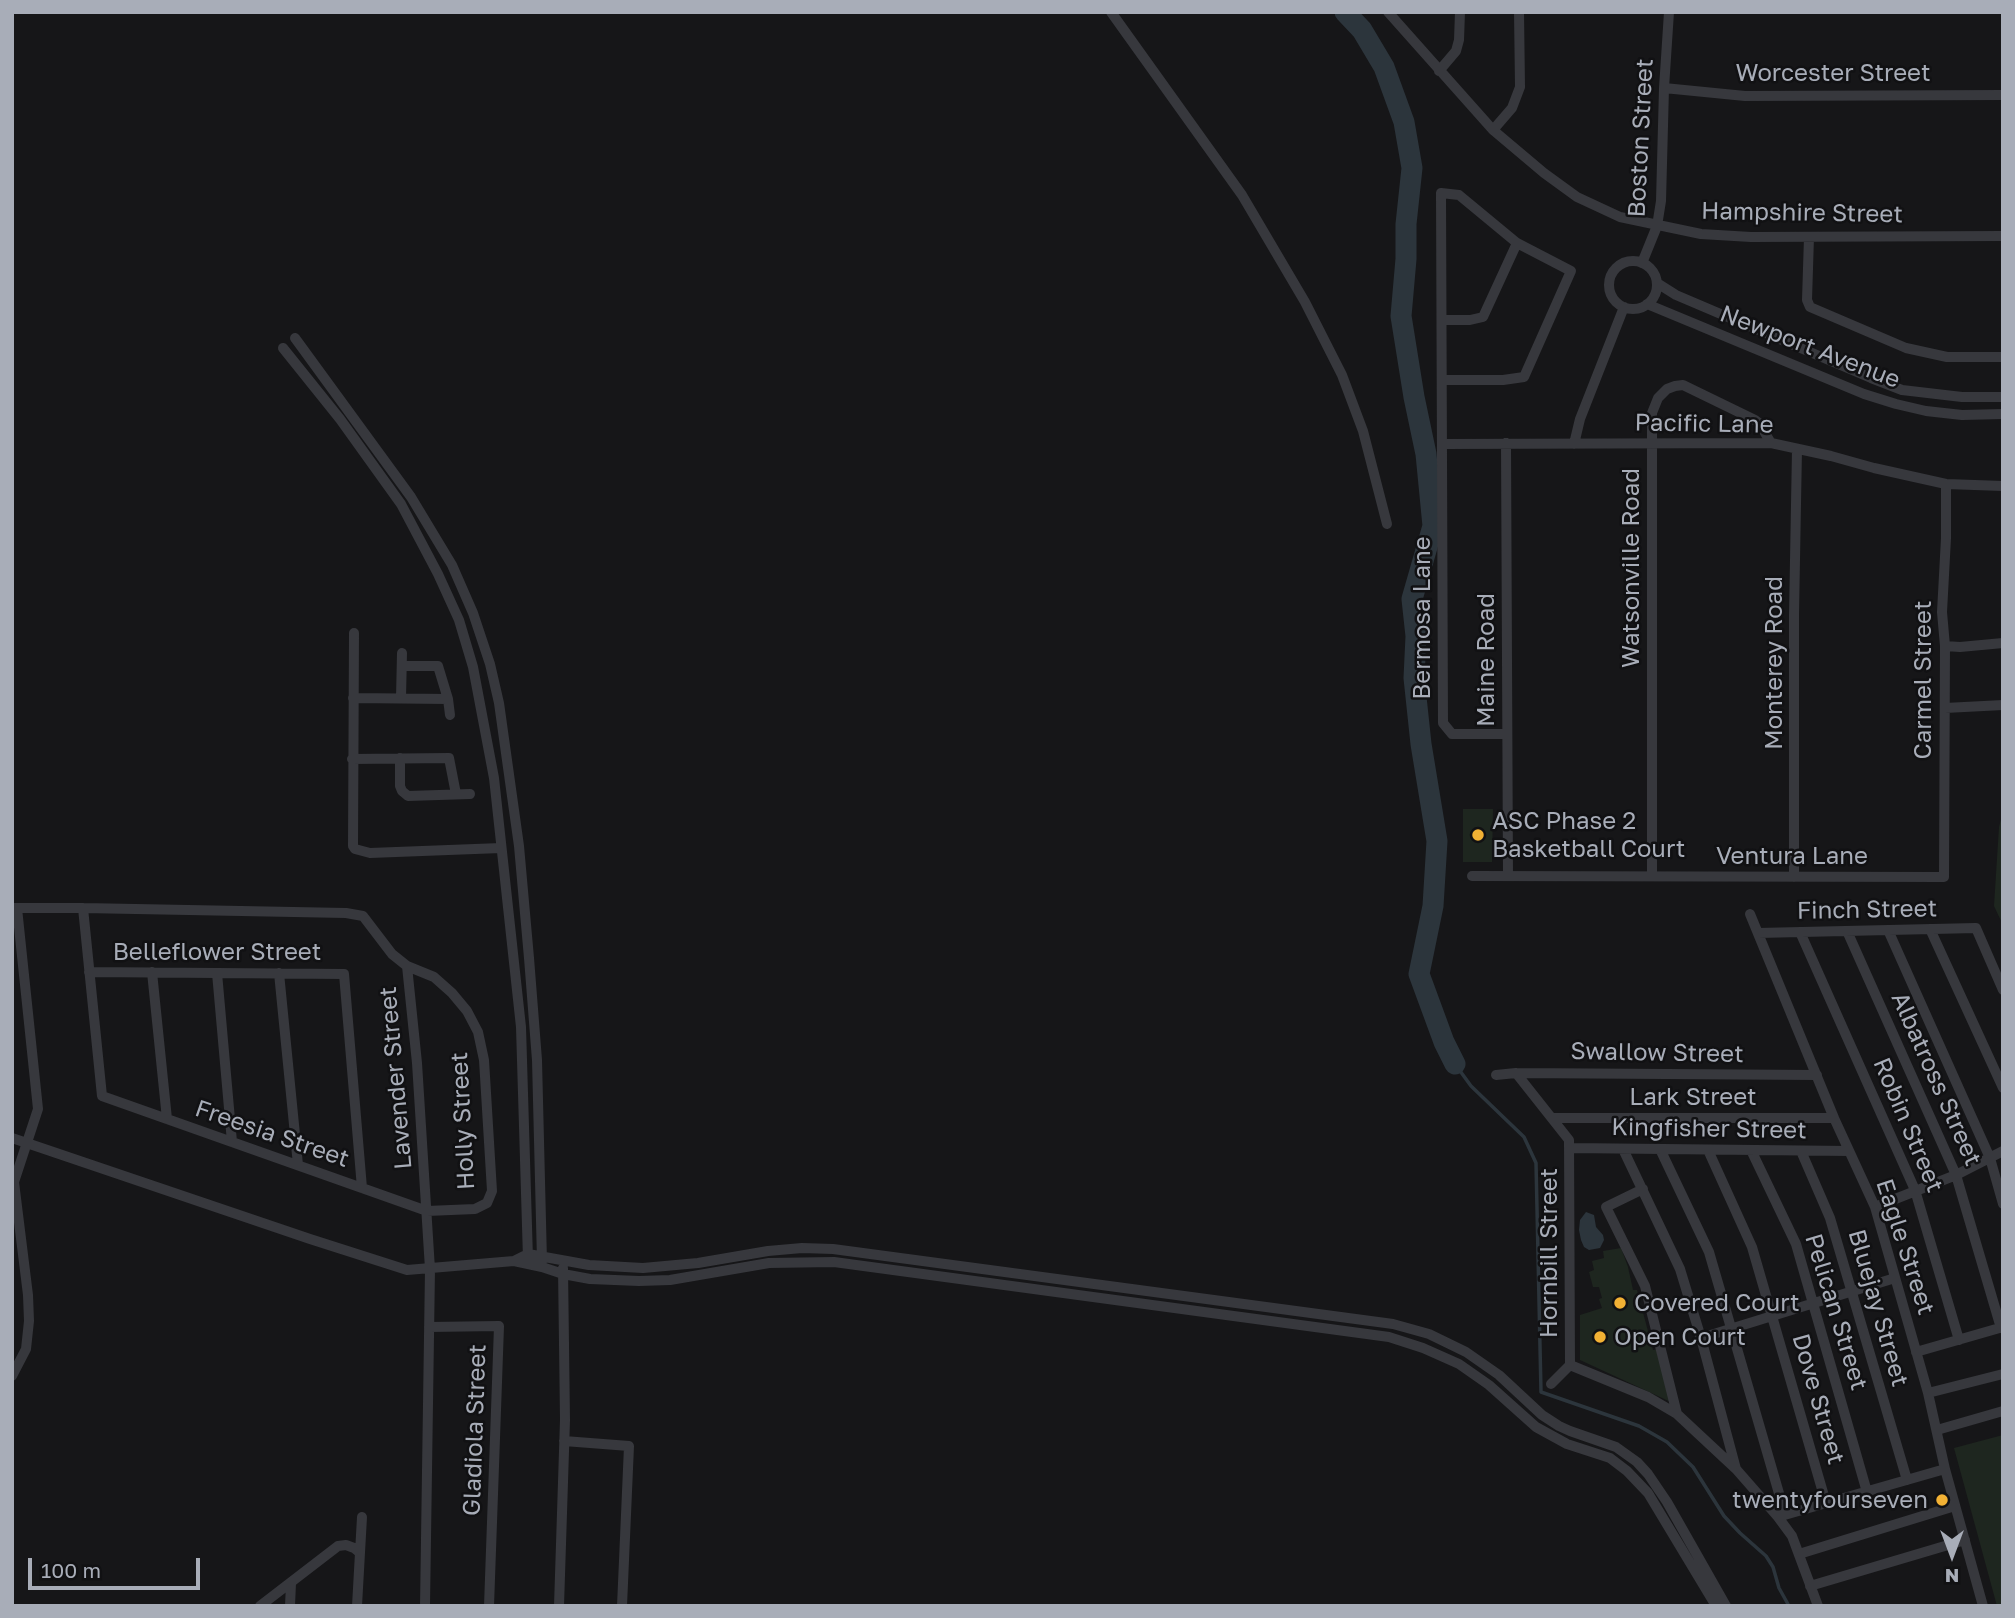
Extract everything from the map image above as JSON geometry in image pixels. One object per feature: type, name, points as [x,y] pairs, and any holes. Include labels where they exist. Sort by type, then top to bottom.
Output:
[{"type":"street","points":[[1111,12],[1242,195],[1304,302],[1342,375],[1363,431],[1387,524]]},
{"type":"street","name":"Hampshire Street","points":[[1388,12],[1493,130],[1577,197],[1620,217],[1701,234],[1751,237],[2003,236]]},
{"type":"street","points":[[1439,71],[1460,40],[1460,12]]},
{"type":"street","points":[[1493,130],[1512,108],[1520,87],[1519,12]]},
{"type":"street","name":"Boston Street","points":[[1642,263],[1657,226],[1662,179],[1669,12]]},
{"type":"street","name":"Worcester Street","points":[[1664,88],[1745,96],[2003,95]]},
{"type":"street","points":[[1443,380],[1503,380],[1524,377],[1571,271],[1517,243],[1459,195],[1441,193],[1443,444]]},
{"type":"street","points":[[1809,237],[1807,300],[1810,307],[1906,348],[1947,357],[2003,357]]},
{"type":"street","points":[[1442,320],[1483,317],[1517,243]]},
{"type":"street","points":[[1634,261],[1653,271],[1657,283],[1655,295],[1647,304],[1636,309],[1623,307],[1617,302],[1612,296],[1610,280],[1619,266],[1634,261]]},
{"type":"street","name":"Newport Avenue","points":[[1657,283],[1676,295],[1902,390],[1962,397],[2003,397]]},
{"type":"street","name":"Newport Avenue","points":[[1647,304],[1864,394],[1926,411],[1962,415],[2003,414]]},
{"type":"street","points":[[1574,444],[1580,419],[1623,307]]},
{"type":"street","points":[[296,338],[411,497],[452,565],[473,613],[490,664],[499,703],[519,846],[530,958],[537,1059],[542,1261]]},
{"type":"street","points":[[283,348],[340,419],[401,504],[459,620],[473,667],[494,778],[521,1027],[528,1260]]},
{"type":"street","name":"Watsonville Road","points":[[1652,876],[1653,413],[1658,398],[1667,389],[1684,385],[1755,420],[1771,443]]},
{"type":"street","name":"Maine Road","points":[[1506,443],[1508,876]]},
{"type":"street","name":"Pacific Lane","points":[[1443,444],[1771,443],[1946,484],[2003,486]]},
{"type":"street","name":"Bermosa Lane","points":[[1443,444],[1443,723],[1452,734],[1507,734]]},
{"type":"street","name":"Monterey Road","points":[[1794,877],[1797,449]]},
{"type":"street","name":"Carmel Street","points":[[1944,877],[1945,646],[1942,612],[1946,484]]},
{"type":"street","points":[[459,620],[473,613]]},
{"type":"street","points":[[354,633],[352,843],[355,849],[370,853],[501,848]]},
{"type":"street","points":[[1945,646],[2003,643]]},
{"type":"street","points":[[401,698],[402,653]]},
{"type":"street","points":[[402,666],[438,666],[450,715]]},
{"type":"street","points":[[353,698],[448,699]]},
{"type":"street","points":[[1945,708],[2003,705]]},
{"type":"street","points":[[400,758],[401,792],[408,796],[470,794]]},
{"type":"street","points":[[352,759],[449,758],[456,794]]},
{"type":"street","name":"Ventura Lane","points":[[1472,876],[1944,877]]},
{"type":"street","points":[[12,1376],[26,1349],[29,1321],[14,1182],[38,1109],[15,908]]},
{"type":"street","name":"Lavender Street","points":[[15,908],[355,913],[363,916],[393,954],[407,966],[417,1063],[430,1269],[425,1606]]},
{"type":"street","points":[[83,908],[89,972]]},
{"type":"street","name":"Eagle Street","points":[[1750,914],[1875,1208],[1928,1393],[1945,1469],[1983,1606]]},
{"type":"street","name":"Finch Street","points":[[1758,933],[1976,928],[2003,990]]},
{"type":"street","points":[[1930,929],[2003,1088]]},
{"type":"street","points":[[1888,930],[1990,1157],[2003,1204]]},
{"type":"street","name":"Albatross Street","points":[[1847,931],[1956,1175],[2002,1328]]},
{"type":"street","name":"Robin Street","points":[[1800,932],[1915,1190],[1959,1340]]},
{"type":"street","name":"Holly Street","points":[[407,966],[434,977],[452,993],[478,1032],[484,1060],[492,1191],[490,1197],[487,1203],[475,1209],[427,1211]]},
{"type":"street","name":"Belleflower Street","points":[[89,972],[344,974],[362,1188]]},
{"type":"street","name":"Freesia Street","points":[[89,972],[102,1096],[427,1211]]},
{"type":"street","points":[[152,972],[167,1119]]},
{"type":"street","points":[[217,973],[232,1142]]},
{"type":"street","points":[[279,973],[298,1165]]},
{"type":"street","name":"Hornbill Street","points":[[1516,1073],[1567,1136],[1570,1148],[1570,1365],[1647,1397],[1677,1414],[1736,1469],[1782,1515],[1818,1606]]},
{"type":"street","name":"Swallow Street","points":[[1496,1075],[1817,1075]]},
{"type":"street","name":"Lark Street","points":[[1552,1118],[1835,1118]]},
{"type":"street","points":[[12,1138],[407,1270],[528,1260],[643,1268],[698,1263],[768,1251],[833,1249],[1393,1324],[1429,1334],[1466,1352],[1499,1375],[1542,1415],[1559,1426],[1616,1447],[1637,1462],[1667,1502],[1726,1606]]},
{"type":"street","name":"Kingfisher Street","points":[[1570,1148],[1849,1151]]},
{"type":"street","points":[[1623,1149],[1680,1269],[1736,1469]]},
{"type":"street","points":[[1660,1149],[1709,1252],[1782,1515],[1945,1469]]},
{"type":"street","name":"Dove Street","points":[[1708,1150],[1752,1247],[1826,1503]]},
{"type":"street","name":"Pelican Street","points":[[1751,1150],[1796,1244],[1867,1492]]},
{"type":"street","name":"Bluejay Street","points":[[1801,1151],[1830,1218],[1907,1480]]},
{"type":"street","points":[[1875,1208],[1956,1175],[2003,1151]]},
{"type":"street","points":[[1643,1189],[1606,1207],[1645,1286],[1677,1414]]},
{"type":"street","points":[[542,1261],[562,1274],[590,1279],[639,1281],[670,1280],[769,1263],[834,1262],[1389,1337],[1459,1364],[1489,1385],[1536,1427],[1567,1444],[1611,1458],[1627,1471],[1648,1493],[1716,1606]]},
{"type":"street","points":[[559,1606],[564,1441],[563,1262]]},
{"type":"street","points":[[1701,1338],[1895,1278]]},
{"type":"street","name":"Gladiola Street","points":[[429,1327],[499,1326],[489,1606]]},
{"type":"street","points":[[1916,1352],[2002,1328]]},
{"type":"street","points":[[1550,1384],[1570,1365]]},
{"type":"street","points":[[1928,1393],[2003,1374]]},
{"type":"street","points":[[1937,1430],[2003,1411]]},
{"type":"street","points":[[564,1441],[629,1446],[622,1606]]},
{"type":"street","points":[[1798,1554],[1955,1506]]},
{"type":"street","points":[[357,1606],[362,1517]]},
{"type":"street","points":[[1810,1586],[1965,1540]]},
{"type":"street","points":[[260,1606],[338,1546],[346,1545],[360,1553]]},
{"type":"street","points":[[290,1606],[291,1583]]},
{"type":"shaded area","name":"ASC Phase 2 Basketball Court","points":[[1463,809],[1493,809],[1492,862],[1463,862]]},
{"type":"shaded area","points":[[2003,811],[2003,925],[1994,906],[1999,827]]},
{"type":"shaded area","points":[[1586,1212],[1594,1215],[1596,1227],[1603,1235],[1600,1248],[1589,1250],[1581,1240],[1580,1220]]},
{"type":"shaded area","points":[[1621,1248],[1633,1290],[1637,1290],[1653,1350],[1658,1349],[1673,1403],[1580,1360],[1580,1315],[1602,1308],[1599,1287],[1593,1287],[1589,1272],[1594,1270],[1592,1261],[1604,1258],[1603,1251]]},
{"type":"shaded area","points":[[2003,1435],[2003,1606],[1997,1606],[1954,1448]]},
{"type":"waterway","points":[[1345,12],[1362,30],[1384,67],[1404,122],[1412,168],[1401,316],[1426,454],[1433,526],[1412,599],[1416,636],[1414,678],[1421,744],[1437,841],[1433,906],[1419,974],[1455,1064]]},
{"type":"waterway","points":[[1455,1064],[1471,1086],[1524,1137],[1536,1163],[1541,1392],[1639,1426],[1667,1442],[1693,1467],[1724,1516],[1766,1556],[1789,1606]]},
{"type":"place","name":"ASC Phase 2 Basketball Court","points":[[1478,835]]},
{"type":"place","name":"Covered Court","points":[[1620,1303]]},
{"type":"place","name":"Open Court","points":[[1600,1337]]},
{"type":"place","name":"twentyfourseven","points":[[1942,1500]]}]
